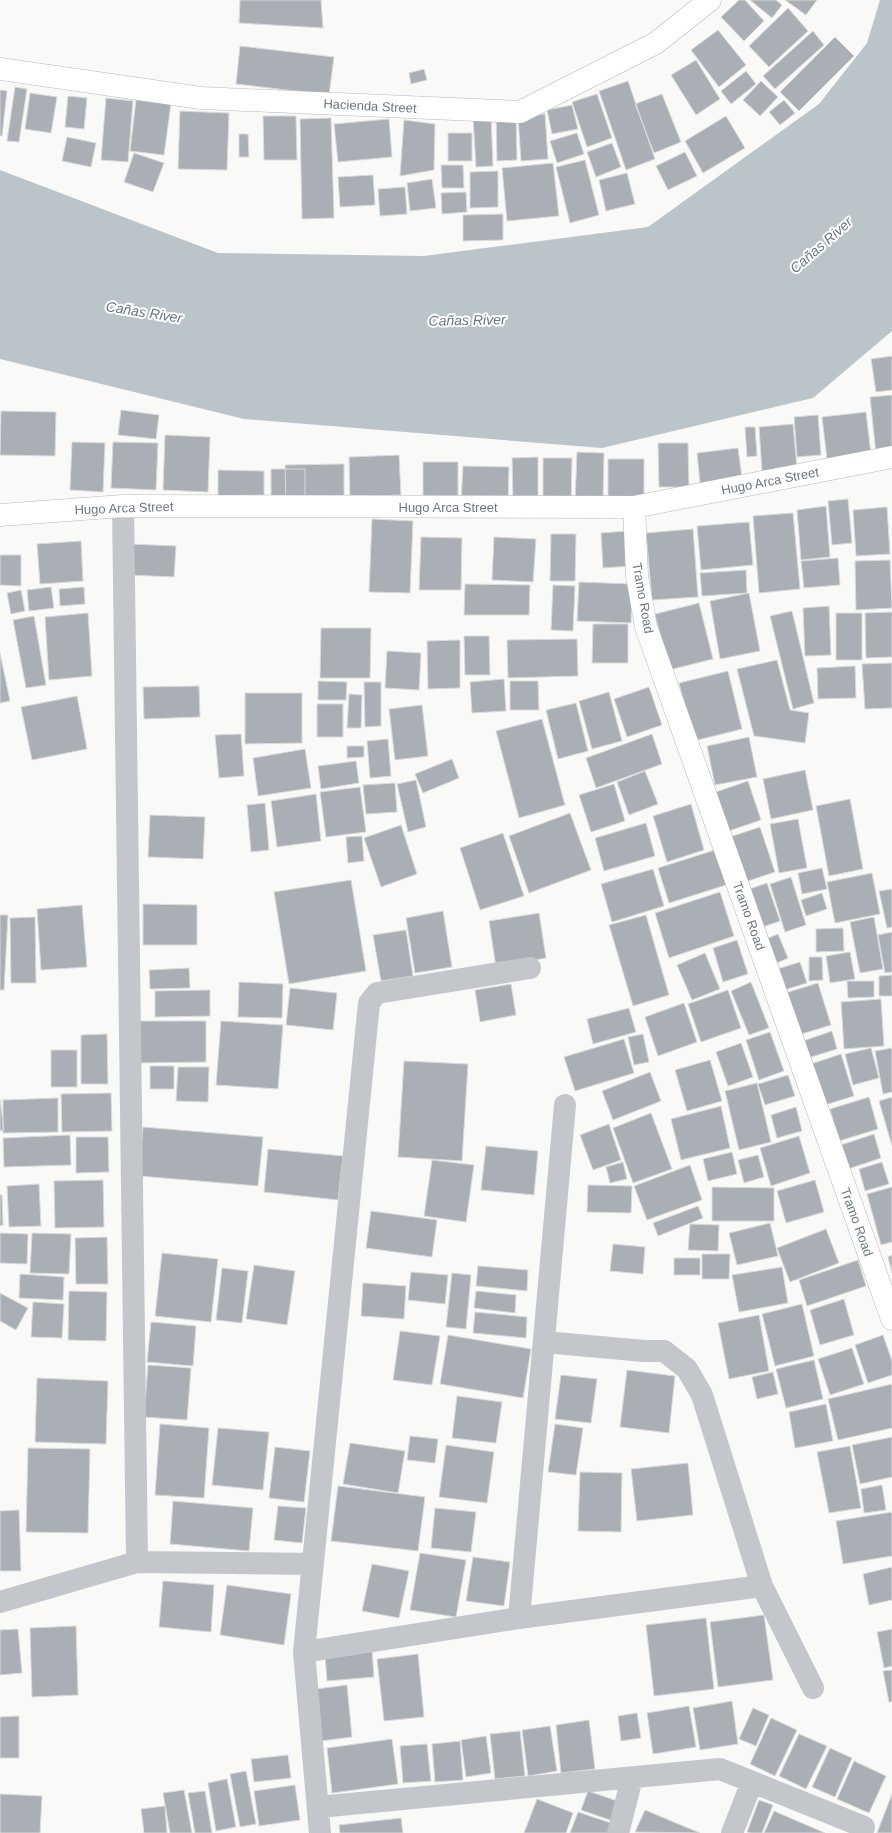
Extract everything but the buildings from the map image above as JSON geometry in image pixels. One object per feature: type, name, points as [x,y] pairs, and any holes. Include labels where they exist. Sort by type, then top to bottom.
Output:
[{"type":"street","name":"Hacienda Street","points":[[0,69],[201,98],[520,112],[656,43],[710,0]]},
{"type":"street","name":"Hugo Arca Street","points":[[0,515],[123,506],[634,507],[892,457]]},
{"type":"street","points":[[123,506],[137,1562]]},
{"type":"street","name":"Tramo Road","points":[[634,507],[637,576],[646,627],[892,1320]]},
{"type":"street","points":[[320,1833],[304,1652],[369,1003],[377,992],[530,968]]},
{"type":"street","points":[[519,1618],[565,1105]]},
{"type":"street","points":[[544,1342],[644,1351],[664,1351],[687,1369],[702,1395],[762,1586],[813,1688]]},
{"type":"street","points":[[0,1602],[137,1562],[312,1564]]},
{"type":"street","points":[[304,1652],[519,1618],[762,1586]]},
{"type":"street","points":[[318,1807],[720,1769],[864,1827],[862,1833]]},
{"type":"street","points":[[618,1833],[632,1778]]},
{"type":"street","points":[[732,1833],[752,1782]]},
{"type":"water","name":"Cañas River","points":[[880,0],[892,0],[892,331],[813,398],[602,448],[244,419],[0,359],[0,170],[218,253],[424,256],[648,227],[819,104],[867,43]]}]
